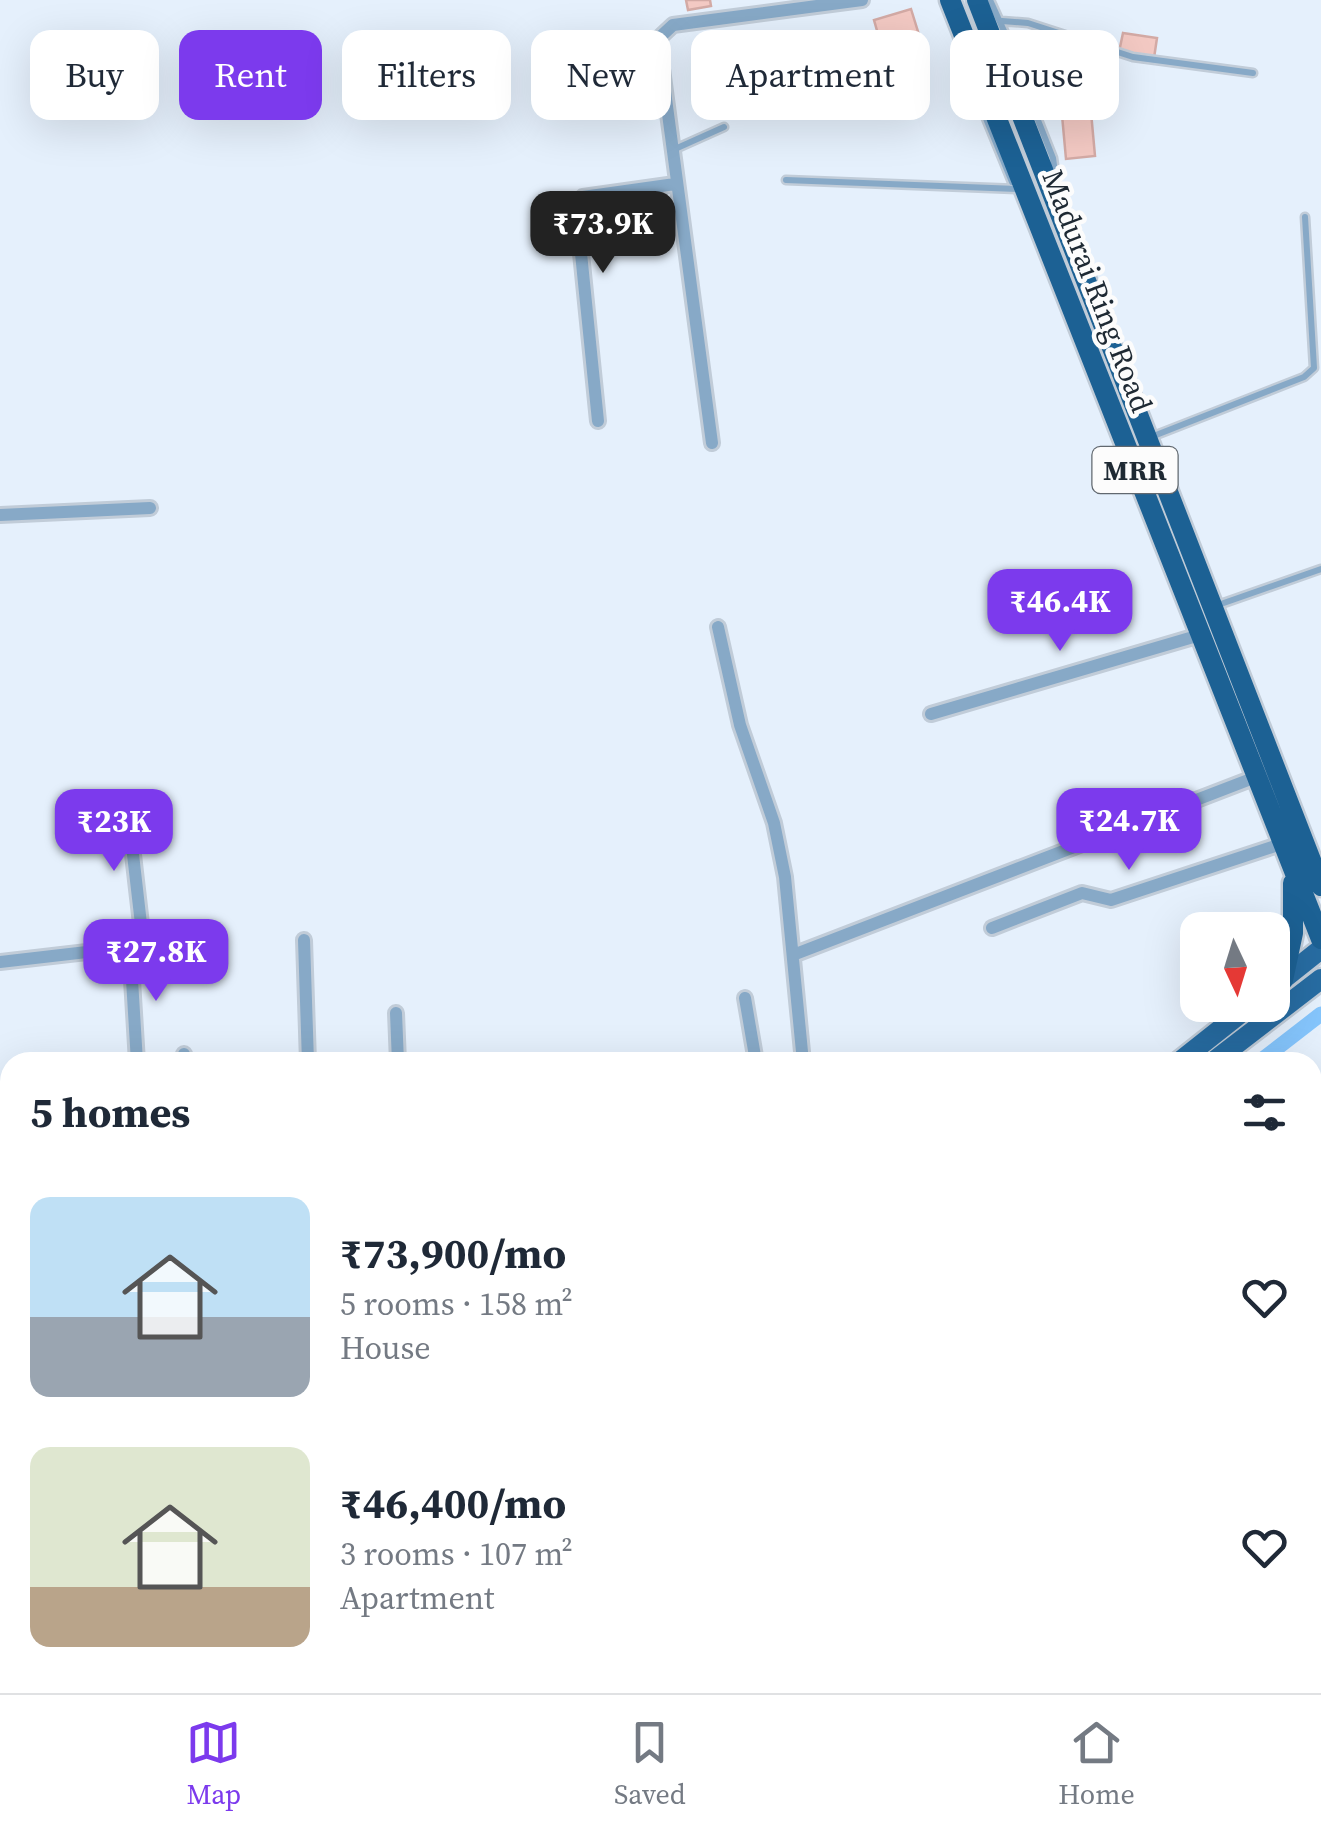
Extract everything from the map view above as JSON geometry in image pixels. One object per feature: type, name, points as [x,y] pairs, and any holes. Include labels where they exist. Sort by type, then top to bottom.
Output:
[{"type":"highway","name":"Madurai Ring Road","points":[[950,0],[1321,939]]},
{"type":"highway","name":"Madurai Ring Road","points":[[978,0],[1212,608],[1312,846],[1321,886]]},
{"type":"highway","points":[[1290,943],[1293,875]]},
{"type":"main road","points":[[1290,975],[1321,950]]},
{"type":"main road","points":[[1226,1052],[1321,978]]},
{"type":"main road","points":[[1192,1052],[1230,1022]]},
{"type":"street","points":[[712,443],[656,49],[663,31],[672,25],[862,0]]},
{"type":"street","points":[[598,421],[576,204],[584,196],[675,184]]},
{"type":"street","points":[[0,514],[150,508]]},
{"type":"street","points":[[718,627],[740,726],[774,823],[802,1052]]},
{"type":"street","points":[[932,714],[1200,635]]},
{"type":"street","points":[[793,955],[1256,777]]},
{"type":"street","points":[[128,811],[141,924],[140,936],[130,948],[135,1052]]},
{"type":"street","points":[[992,928],[1082,893],[1112,900],[1282,844]]},
{"type":"street","points":[[304,940],[308,1052]]},
{"type":"street","points":[[0,962],[130,948]]},
{"type":"street","points":[[745,998],[754,1052]]},
{"type":"street","points":[[396,1014],[398,1052]]},
{"type":"lane","points":[[950,0],[954,30]]},
{"type":"lane","points":[[990,0],[1005,30]]},
{"type":"lane","points":[[1002,21],[1028,23],[1134,57],[1252,74]]},
{"type":"lane","points":[[987,120],[1017,189],[1033,211]]},
{"type":"lane","points":[[1038,120],[1053,158],[1056,205]]},
{"type":"lane","points":[[671,150],[724,127]]},
{"type":"lane","points":[[786,180],[1017,189]]},
{"type":"lane","points":[[1146,439],[1304,376],[1314,368],[1305,217]]},
{"type":"lane","points":[[1212,608],[1321,570]]},
{"type":"building","points":[[686,0],[710,0],[711,6],[688,10]]},
{"type":"building","points":[[911,9],[918,30],[877,30],[874,20]]},
{"type":"building","points":[[1123,33],[1157,38],[1154,58],[1119,52]]},
{"type":"building","points":[[1062,120],[1092,120],[1095,156],[1066,159]]},
{"type":"waterway","points":[[1272,1052],[1321,1014]]}]
